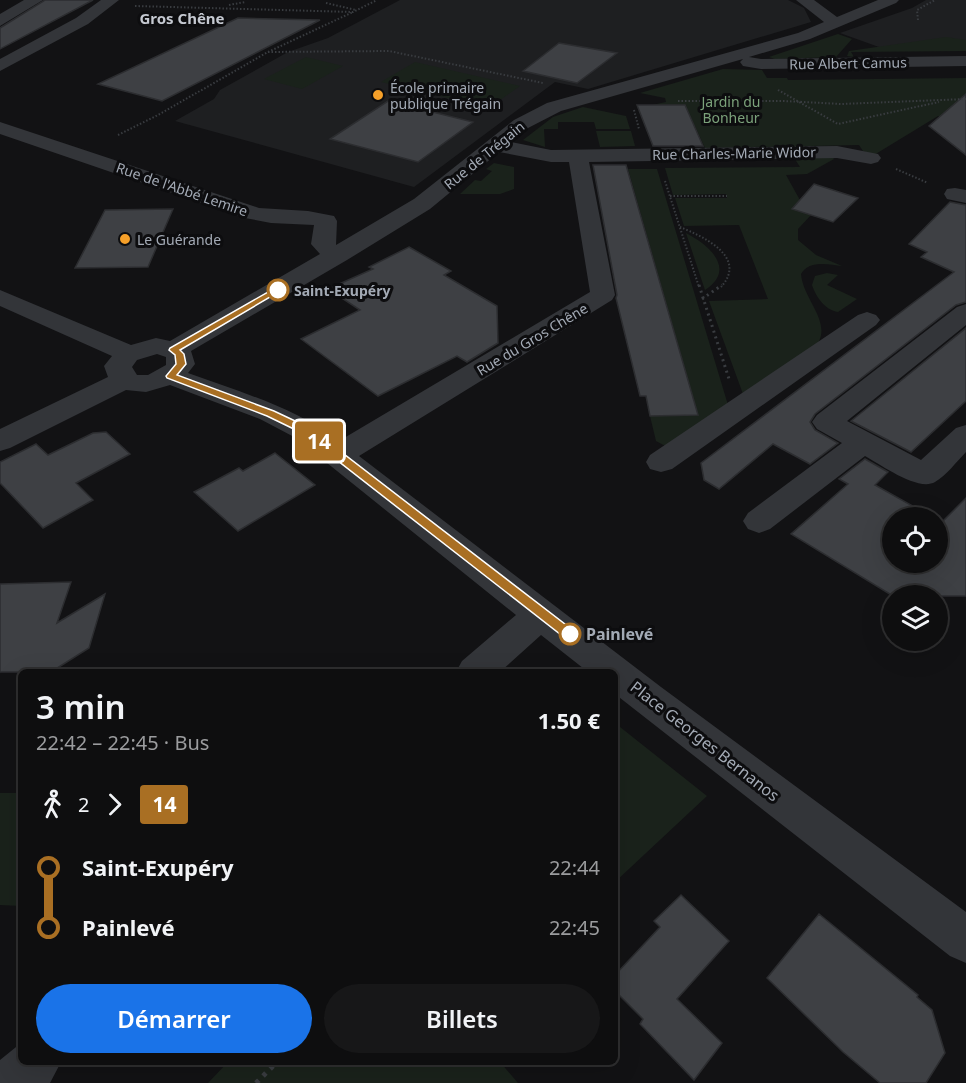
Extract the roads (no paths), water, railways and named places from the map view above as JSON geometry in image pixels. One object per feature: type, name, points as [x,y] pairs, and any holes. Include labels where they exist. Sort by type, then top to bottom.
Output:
[{"type":"street","points":[[0,21],[35,0]]},
{"type":"street","points":[[0,66],[82,21],[111,0]]},
{"type":"street","points":[[804,0],[837,24]]},
{"type":"street","name":"Rue de Trégain","points":[[126,367],[147,384],[172,363],[422,204],[495,144],[531,118],[554,107],[730,58],[837,24],[891,0]]},
{"type":"street","name":"Rue Albert Camus","points":[[730,58],[761,64],[966,61]]},
{"type":"street","name":"Rue de l'Abbé Lemire","points":[[0,128],[261,215],[316,218],[326,221],[323,244],[327,249],[339,255]]},
{"type":"street","name":"Rue Charles-Marie Widor","points":[[495,144],[539,155],[837,152],[871,158]]},
{"type":"street","name":"Rue du Gros Chêne","points":[[339,455],[603,295],[578,156]]},
{"type":"street","points":[[0,297],[103,341],[126,367],[0,441]]},
{"type":"street","points":[[966,312],[827,422],[924,475],[966,435]]},
{"type":"street","points":[[661,462],[867,320]]},
{"type":"street","name":"Place Georges Bernanos","points":[[172,363],[306,431],[612,669]]},
{"type":"street","points":[[759,521],[863,442]]},
{"type":"street","points":[[479,669],[542,613]]},
{"type":"street","name":"Place Georges Bernanos","points":[[618,674],[966,939]]},
{"type":"street","points":[[12,1083],[33,1065]]},
{"type":"place","name":"École primaire publique Trégain","points":[[378,95]]},
{"type":"place","name":"Le Guérande","points":[[125,239]]},
{"type":"place","name":"Saint-Exupéry","points":[[278,290]]},
{"type":"place","name":"Painlevé","points":[[570,634]]},
{"type":"district","name":"Gros Chêne","points":[[182,18]]},
{"type":"park label","name":"Jardin du Bonheur","points":[[731,109]]}]
